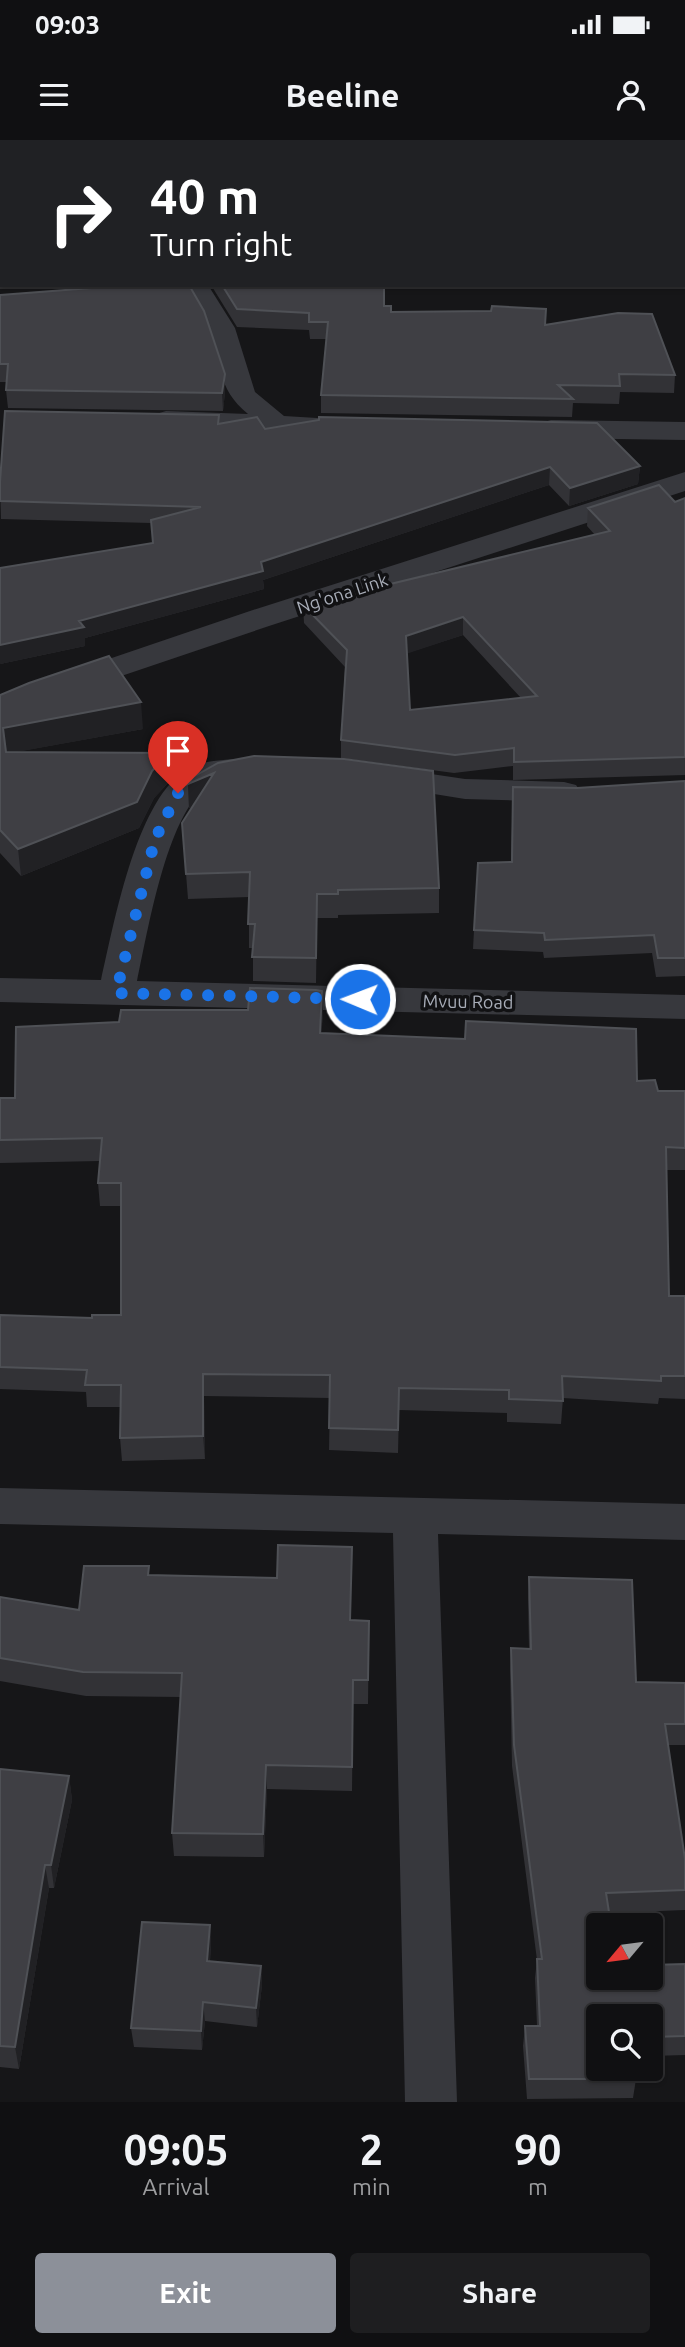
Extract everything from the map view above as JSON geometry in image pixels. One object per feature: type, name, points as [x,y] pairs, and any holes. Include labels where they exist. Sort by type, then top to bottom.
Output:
[{"type":"street","points":[[196,287],[221,328],[238,388],[245,398],[278,425]]},
{"type":"street","points":[[137,419],[373,427]]},
{"type":"street","points":[[522,429],[685,432]]},
{"type":"street","name":"Ng'ona Link","points":[[0,708],[258,619],[685,481]]},
{"type":"street","points":[[116,993],[155,839],[178,793],[196,778],[217,771],[266,767]]},
{"type":"street","points":[[358,774],[512,793],[599,791]]},
{"type":"street","name":"Mvuu Road","points":[[0,990],[685,1007]]},
{"type":"street","points":[[0,1506],[685,1522]]},
{"type":"street","points":[[415,1517],[431,2102]]},
{"type":"building","points":[[104,287],[190,287],[204,311],[225,374],[222,393],[6,390],[8,364],[0,364],[0,295]]},
{"type":"building","points":[[223,287],[384,287],[384,306],[391,306],[391,312],[491,311],[492,306],[546,309],[545,325],[618,313],[652,314],[675,375],[619,374],[620,386],[558,385],[573,399],[321,395],[328,322],[309,322],[309,313],[237,309]]},
{"type":"building","points":[[5,411],[219,415],[218,424],[257,417],[265,429],[319,420],[319,417],[597,423],[640,466],[570,488],[550,467],[261,562],[263,571],[79,621],[84,627],[0,645],[0,568],[153,543],[151,520],[201,507],[0,501]]},
{"type":"building","points":[[659,485],[675,502],[685,498],[685,757],[514,762],[514,748],[455,755],[341,740],[347,650],[303,605],[610,531],[588,508]],"holes":[[[463,617],[537,696],[410,710],[406,636]]]},
{"type":"building","points":[[109,656],[141,702],[3,728],[6,752],[169,753],[152,771],[137,802],[18,849],[0,830],[0,695]]},
{"type":"building","points":[[254,756],[344,759],[433,771],[439,888],[338,890],[338,894],[317,894],[316,958],[252,957],[255,924],[248,924],[250,872],[186,874],[182,823],[214,773],[188,784],[193,777],[218,763]]},
{"type":"building","points":[[685,781],[685,958],[658,958],[654,935],[545,940],[544,933],[474,930],[478,863],[512,862],[513,787],[577,788]]},
{"type":"building","points":[[250,988],[322,991],[320,1033],[465,1039],[466,1021],[636,1029],[637,1081],[655,1080],[658,1091],[685,1091],[685,1148],[666,1147],[669,1296],[685,1296],[685,1376],[661,1376],[661,1381],[562,1376],[563,1401],[509,1399],[509,1390],[399,1388],[398,1430],[329,1428],[330,1375],[203,1374],[203,1436],[120,1438],[121,1385],[85,1385],[87,1370],[0,1367],[0,1315],[92,1318],[92,1315],[121,1315],[121,1183],[98,1183],[102,1138],[0,1140],[0,1098],[15,1098],[16,1027],[119,1022],[121,1010],[248,1010]]},
{"type":"building","points":[[278,1545],[352,1547],[350,1620],[369,1621],[368,1680],[353,1680],[352,1767],[266,1765],[263,1834],[172,1833],[182,1673],[83,1672],[0,1658],[0,1597],[79,1610],[84,1566],[149,1566],[148,1575],[277,1578]]},
{"type":"building","points":[[529,1577],[632,1580],[636,1682],[685,1683],[685,1724],[665,1724],[685,1859],[685,1890],[606,1893],[609,1913],[586,1913],[586,1990],[663,1990],[663,1965],[685,1964],[685,2036],[663,2037],[663,2004],[586,2004],[586,2079],[529,2079],[525,2026],[540,2026],[537,1959],[542,1959],[514,1745],[511,1648],[531,1649]]},
{"type":"building","points":[[0,1769],[69,1776],[51,1865],[45,1865],[15,2047],[0,2046]]},
{"type":"building","points":[[142,1922],[210,1925],[207,1961],[261,1966],[256,2008],[203,2002],[201,2031],[131,2028]]},
{"type":"route","points":[[178,793],[155,839],[116,993],[360,999]]}]
